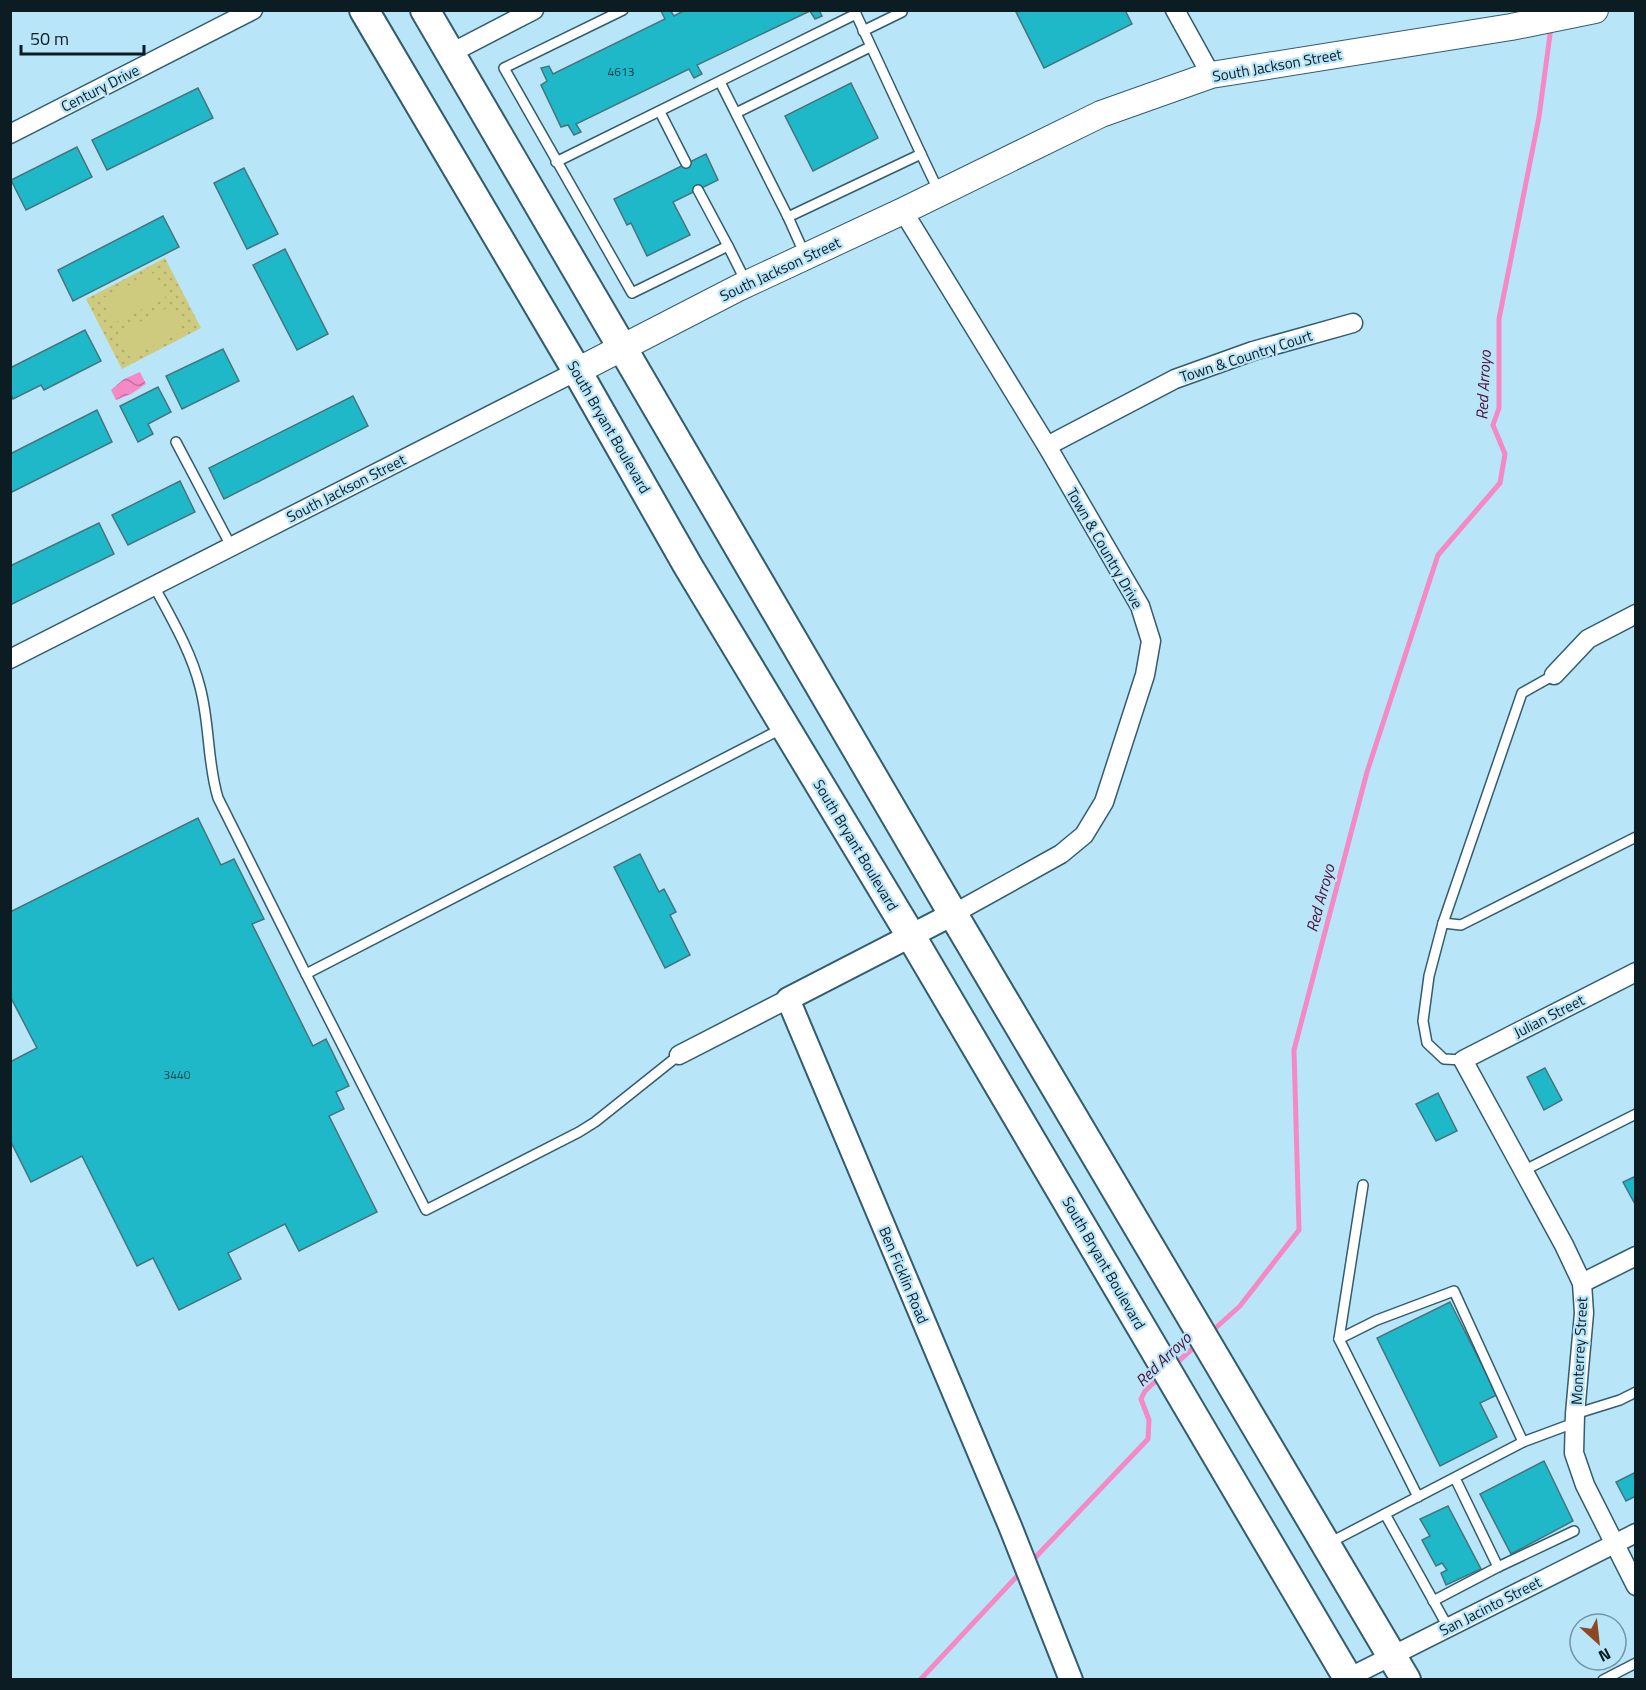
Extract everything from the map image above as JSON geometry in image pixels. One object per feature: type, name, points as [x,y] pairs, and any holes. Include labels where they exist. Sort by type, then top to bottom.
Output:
[{"type":"main road","name":"South Bryant Boulevard","points":[[364,10],[577,371],[688,566],[911,936],[1347,1679]]},
{"type":"main road","points":[[425,10],[953,914],[1398,1668]]},
{"type":"main road","name":"South Jackson Street","points":[[577,371],[747,284],[1101,114],[1211,75],[1591,12]]},
{"type":"street","name":"Century Drive","points":[[10,134],[253,10]]},
{"type":"street","points":[[451,53],[534,10]]},
{"type":"street","points":[[1175,10],[1211,75]]},
{"type":"street","name":"Town & Country Drive","points":[[903,211],[1047,446],[1140,606],[1151,641],[1146,675],[1104,802],[1084,835],[1061,854],[953,914]]},
{"type":"street","name":"Town & Country Court","points":[[1047,446],[1175,379],[1253,351],[1353,323]]},
{"type":"street","name":"South Jackson Street","points":[[10,659],[577,371]]},
{"type":"street","points":[[1554,675],[1588,639],[1635,614]]},
{"type":"street","points":[[680,1055],[953,914]]},
{"type":"street","name":"Julian Street","points":[[1463,1060],[1635,972]]},
{"type":"street","name":"Ben Ficklin Road","points":[[788,999],[1010,1526],[1071,1680]]},
{"type":"street","name":"Monterrey Street","points":[[1463,1060],[1564,1245],[1582,1283],[1584,1313],[1574,1453],[1585,1485],[1635,1586]]},
{"type":"street","points":[[1582,1283],[1635,1256]]},
{"type":"street","name":"San Jacinto Street","points":[[1347,1679],[1398,1668],[1448,1627],[1635,1533]]},
{"type":"lane","points":[[623,10],[504,68],[632,293],[728,246]]},
{"type":"lane","points":[[863,31],[902,12]]},
{"type":"lane","points":[[556,162],[855,13],[940,193]]},
{"type":"lane","points":[[736,113],[870,47]]},
{"type":"lane","points":[[720,82],[806,256]]},
{"type":"lane","points":[[660,112],[686,164]]},
{"type":"lane","points":[[788,217],[921,154]]},
{"type":"lane","points":[[699,190],[747,284]]},
{"type":"lane","points":[[176,442],[231,546]]},
{"type":"lane","points":[[154,586],[184,644],[200,687],[213,779],[218,798],[426,1210],[579,1132],[680,1055]]},
{"type":"lane","points":[[1463,1060],[1444,1059],[1427,1043],[1423,1021],[1429,976],[1443,923],[1522,693],[1554,675]]},
{"type":"lane","points":[[306,974],[785,726]]},
{"type":"lane","points":[[1443,923],[1461,925],[1635,837]]},
{"type":"lane","points":[[1523,1171],[1635,1114]]},
{"type":"lane","points":[[1364,1185],[1339,1339],[1418,1497]]},
{"type":"lane","points":[[1339,1339],[1377,1320],[1454,1291],[1523,1442]]},
{"type":"lane","points":[[1326,1545],[1523,1442],[1635,1392]]},
{"type":"lane","points":[[1455,1478],[1498,1567]]},
{"type":"lane","points":[[1385,1514],[1448,1627]]},
{"type":"lane","points":[[1433,1601],[1574,1531]]},
{"type":"lane","points":[[1603,1680],[1635,1663]]},
{"type":"shaded area","points":[[165,258],[201,328],[122,369],[86,299]]},
{"type":"shaded area","points":[[154,273],[166,297],[114,323],[101,299]]},
{"type":"shaded area","points":[[171,306],[183,331],[130,357],[118,333]]},
{"type":"water","points":[[140,372],[146,384],[116,400],[111,390],[124,379]]},
{"type":"building","points":[[670,10],[674,16],[685,10],[819,10],[822,16],[815,19],[810,11],[697,65],[702,74],[694,78],[689,69],[576,124],[581,132],[574,135],[568,125],[561,127],[541,85],[547,81],[541,68],[549,66],[553,74],[665,19],[661,11]]},
{"type":"building","points":[[1015,10],[1125,10],[1132,24],[1044,68]]},
{"type":"building","points":[[851,83],[878,138],[813,171],[785,116]]},
{"type":"building","points":[[198,88],[213,118],[107,170],[92,140]]},
{"type":"building","points":[[77,147],[92,177],[26,210],[11,180]]},
{"type":"building","points":[[706,154],[718,180],[673,202],[690,235],[647,256],[631,223],[627,225],[614,199]]},
{"type":"building","points":[[244,168],[278,234],[247,249],[214,183]]},
{"type":"building","points":[[163,216],[179,247],[73,301],[58,270]]},
{"type":"building","points":[[285,249],[328,334],[297,350],[253,265]]},
{"type":"building","points":[[85,330],[101,361],[44,390],[41,385],[13,399],[10,393],[10,368]]},
{"type":"building","points":[[223,349],[239,381],[182,409],[166,376]]},
{"type":"building","points":[[158,387],[171,412],[148,424],[153,434],[138,442],[120,406]]},
{"type":"building","points":[[353,396],[368,426],[224,499],[209,468]]},
{"type":"building","points":[[97,410],[112,442],[10,493],[10,454]]},
{"type":"building","points":[[180,481],[195,512],[128,545],[112,515]]},
{"type":"building","points":[[99,523],[114,554],[10,605],[10,566]]},
{"type":"building","points":[[198,818],[221,865],[234,859],[264,919],[252,924],[313,1046],[326,1039],[349,1086],[336,1092],[344,1109],[329,1116],[377,1212],[299,1251],[285,1224],[228,1253],[241,1279],[179,1310],[153,1258],[137,1266],[82,1156],[31,1182],[10,1140],[10,1062],[37,1048],[10,996],[10,912]]},
{"type":"building","points":[[640,854],[659,892],[664,889],[676,912],[670,915],[690,955],[665,968],[614,867]]},
{"type":"building","points":[[1545,1068],[1562,1100],[1544,1110],[1527,1077]]},
{"type":"building","points":[[1438,1093],[1457,1131],[1436,1141],[1416,1104]]},
{"type":"building","points":[[1636,1176],[1636,1206],[1623,1182]]},
{"type":"building","points":[[1450,1302],[1497,1395],[1480,1403],[1497,1437],[1440,1466],[1377,1338]]},
{"type":"building","points":[[1544,1461],[1573,1521],[1511,1554],[1480,1494]]},
{"type":"building","points":[[1636,1472],[1636,1496],[1626,1501],[1616,1482]]},
{"type":"building","points":[[1448,1506],[1481,1569],[1446,1585],[1441,1573],[1447,1570],[1442,1563],[1436,1566],[1422,1540],[1430,1536],[1420,1519]]},
{"type":"waterway","name":"Red Arroyo","points":[[1210,1333],[1240,1306],[1299,1230],[1294,1050],[1367,772],[1438,555],[1500,483],[1505,454],[1493,425],[1499,408],[1499,319],[1539,117],[1551,27]]},
{"type":"waterway","name":"Red Arroyo","points":[[1174,1365],[1199,1343]]},
{"type":"waterway","name":"Red Arroyo","points":[[1030,1563],[1148,1439],[1149,1420],[1141,1399],[1145,1391],[1160,1377]]},
{"type":"waterway","name":"Red Arroyo","points":[[920,1680],[1021,1572]]}]
